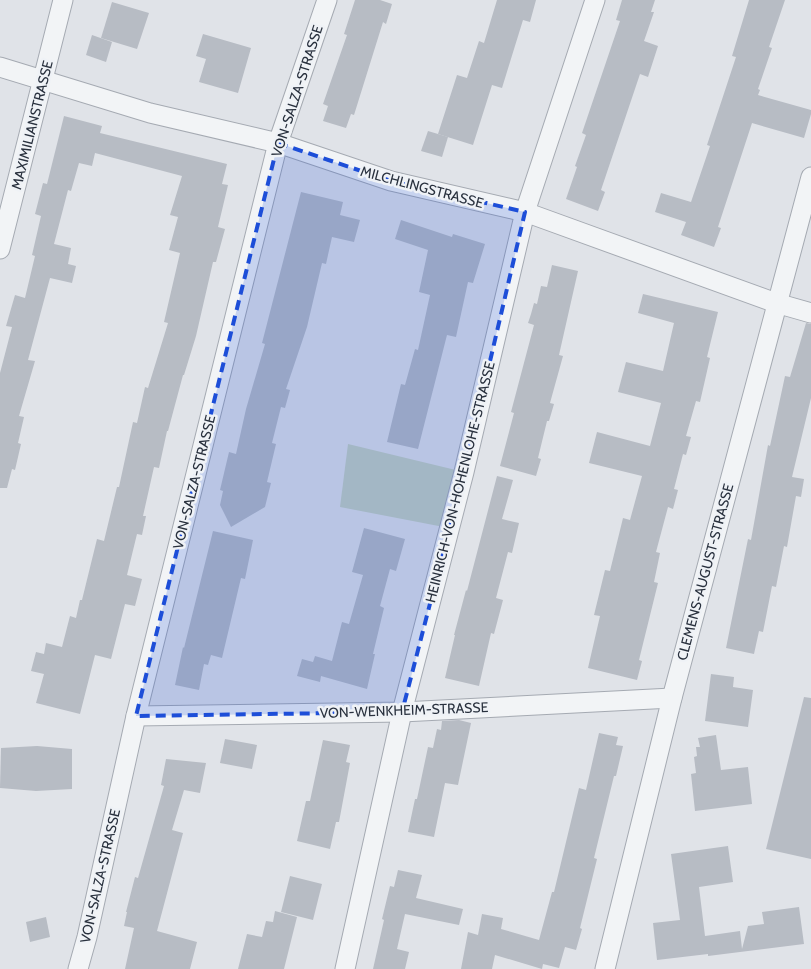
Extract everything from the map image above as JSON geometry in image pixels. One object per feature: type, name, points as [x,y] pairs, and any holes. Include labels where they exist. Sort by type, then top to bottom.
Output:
[{"type":"street","name":"MAXIMILIANSTRASSE","points":[[0,249],[63,0]]},
{"type":"street","name":"VON-SALZA-STRASSE","points":[[78,969],[87,937],[136,716],[278,143],[327,0]]},
{"type":"street","name":"HEINRICH-VON-HOHENLOHE-STRASSE","points":[[345,969],[402,712],[464,472],[525,212],[595,0]]},
{"type":"street","name":"MILCHLINGSTRASSE","points":[[0,67],[150,113],[278,143],[391,182],[525,212],[776,303],[811,313]]},
{"type":"street","name":"CLEMENS-AUGUST-STRASSE","points":[[605,969],[672,698],[811,177]]},
{"type":"street","name":"VON-WENKHEIM-STRASSE","points":[[136,716],[402,712],[672,698]]},
{"type":"highlighted area","points":[[278,143],[391,181],[525,212],[464,472],[402,712],[136,716]]},
{"type":"green space","points":[[348,444],[464,472],[449,528],[340,507]]},
{"type":"building","points":[[355,0],[380,0],[392,4],[386,24],[383,22],[354,115],[351,114],[346,128],[323,121],[328,106],[323,104],[347,35],[344,34]]},
{"type":"building","points":[[497,0],[536,0],[530,22],[523,20],[502,88],[492,85],[473,145],[438,134],[457,75],[467,78],[479,41],[484,43]]},
{"type":"building","points":[[622,0],[655,0],[651,12],[654,12],[644,41],[658,46],[648,77],[640,74],[601,190],[605,192],[598,211],[566,199],[586,135],[582,133],[620,21],[616,20]]},
{"type":"building","points":[[749,0],[785,0],[769,47],[772,48],[758,89],[760,90],[758,95],[811,110],[811,114],[804,138],[752,123],[718,227],[721,228],[714,247],[681,235],[686,222],[655,212],[661,193],[691,202],[710,146],[707,145],[736,57],[732,56]]},
{"type":"building","points":[[112,2],[149,13],[137,49],[101,38]]},
{"type":"building","points":[[203,34],[251,48],[238,93],[199,82],[206,59],[196,56]]},
{"type":"building","points":[[92,35],[112,42],[106,62],[86,55]]},
{"type":"building","points":[[64,116],[102,126],[100,133],[227,164],[222,184],[228,185],[218,227],[225,229],[216,262],[213,262],[196,336],[167,431],[159,468],[154,467],[143,516],[146,516],[142,535],[137,534],[127,575],[142,579],[135,606],[125,604],[111,659],[95,655],[80,714],[36,703],[44,674],[31,671],[36,652],[44,654],[46,643],[62,647],[70,616],[76,618],[80,600],[82,600],[97,539],[104,541],[117,487],[119,487],[133,422],[137,423],[145,387],[148,388],[168,323],[164,322],[180,253],[169,250],[178,217],[170,215],[182,176],[95,153],[92,166],[79,163],[71,191],[68,190],[54,244],[71,248],[68,264],[76,266],[72,283],[50,278],[28,360],[35,361],[19,416],[24,417],[18,443],[21,444],[15,470],[12,469],[7,488],[0,488],[0,373],[12,327],[6,326],[15,295],[25,298],[35,256],[32,255],[41,216],[35,214],[43,183],[47,184]]},
{"type":"building","points":[[428,131],[448,137],[442,157],[421,151]]},
{"type":"building","points":[[301,192],[343,202],[340,215],[360,220],[354,242],[332,237],[326,264],[322,263],[307,327],[286,389],[290,390],[285,408],[281,407],[272,443],[276,444],[267,482],[271,483],[265,507],[231,527],[220,505],[223,491],[220,490],[229,452],[236,454],[246,409],[265,344],[262,343]]},
{"type":"building","points":[[401,220],[452,237],[453,234],[485,244],[473,283],[468,282],[456,337],[447,335],[418,449],[387,442],[401,384],[405,385],[415,349],[418,350],[430,295],[419,292],[428,250],[395,239]]},
{"type":"building","points":[[552,265],[578,271],[559,355],[563,356],[550,403],[554,404],[549,421],[547,421],[538,458],[541,459],[536,476],[500,466],[514,413],[511,412],[534,325],[528,323],[534,303],[537,304],[541,286],[547,287]]},
{"type":"building","points":[[643,294],[718,312],[707,357],[710,358],[700,402],[696,401],[686,436],[691,437],[686,455],[683,454],[674,489],[678,490],[673,509],[668,507],[656,552],[660,553],[654,582],[658,583],[639,660],[642,661],[637,680],[588,668],[600,616],[594,615],[605,570],[610,571],[623,518],[630,520],[642,476],[589,463],[597,432],[650,446],[661,403],[618,392],[626,362],[663,371],[674,323],[638,313]]},
{"type":"building","points":[[806,323],[811,324],[811,398],[792,477],[804,479],[801,497],[796,496],[787,547],[784,546],[776,587],[772,586],[763,632],[759,631],[754,654],[726,648],[748,539],[751,540],[768,445],[770,446],[785,376],[790,377]]},
{"type":"building","points":[[497,476],[513,480],[502,519],[519,523],[512,553],[508,552],[496,598],[503,600],[494,634],[491,633],[479,686],[445,678],[454,635]]},
{"type":"building","points":[[364,528],[405,539],[396,571],[390,569],[380,606],[384,608],[367,689],[321,676],[320,682],[297,676],[302,659],[313,662],[315,656],[332,661],[342,622],[349,624],[363,575],[352,572]]},
{"type":"building","points":[[213,531],[253,540],[245,579],[241,578],[222,658],[211,655],[208,665],[204,664],[199,690],[175,685]]},
{"type":"building","points":[[711,674],[734,677],[733,687],[753,690],[748,727],[705,721]]},
{"type":"building","points":[[804,697],[811,698],[811,859],[766,849]]},
{"type":"building","points":[[459,720],[471,723],[458,785],[445,783],[434,837],[408,832],[428,747],[433,748],[437,729],[441,730],[442,721]]},
{"type":"building","points":[[599,733],[618,737],[616,745],[623,746],[594,858],[597,859],[576,950],[565,947],[559,968],[543,964],[542,969],[495,955],[492,969],[461,969],[468,932],[478,935],[482,914],[503,918],[501,929],[539,940],[552,892],[554,892],[579,788],[586,790]]},
{"type":"building","points":[[716,735],[721,770],[748,767],[752,804],[695,811],[691,774],[696,773],[694,757],[697,756],[696,747],[700,747],[698,738]]},
{"type":"building","points":[[225,739],[257,745],[252,769],[220,763]]},
{"type":"building","points":[[323,740],[350,745],[346,762],[350,763],[339,822],[336,822],[330,849],[297,841],[306,801],[310,801]]},
{"type":"building","points":[[37,746],[72,749],[72,789],[36,791],[0,788],[1,748]]},
{"type":"building","points":[[166,759],[206,763],[200,793],[184,790],[172,830],[183,833],[157,931],[197,942],[190,969],[125,969],[134,928],[124,926],[126,912],[135,877],[138,878],[164,786],[161,785]]},
{"type":"building","points":[[728,846],[733,882],[699,887],[705,936],[740,931],[742,949],[748,926],[764,924],[762,912],[799,907],[804,944],[708,956],[708,954],[657,960],[653,923],[680,920],[671,854]]},
{"type":"building","points":[[398,870],[422,875],[416,898],[463,909],[459,925],[405,914],[397,949],[409,952],[405,969],[373,969],[390,886],[394,887]]},
{"type":"building","points":[[290,876],[322,884],[313,920],[281,912]]},
{"type":"building","points":[[275,911],[297,917],[284,969],[238,969],[247,934],[262,937],[266,921],[273,922]]},
{"type":"building","points":[[46,917],[50,937],[30,942],[26,922]]}]
